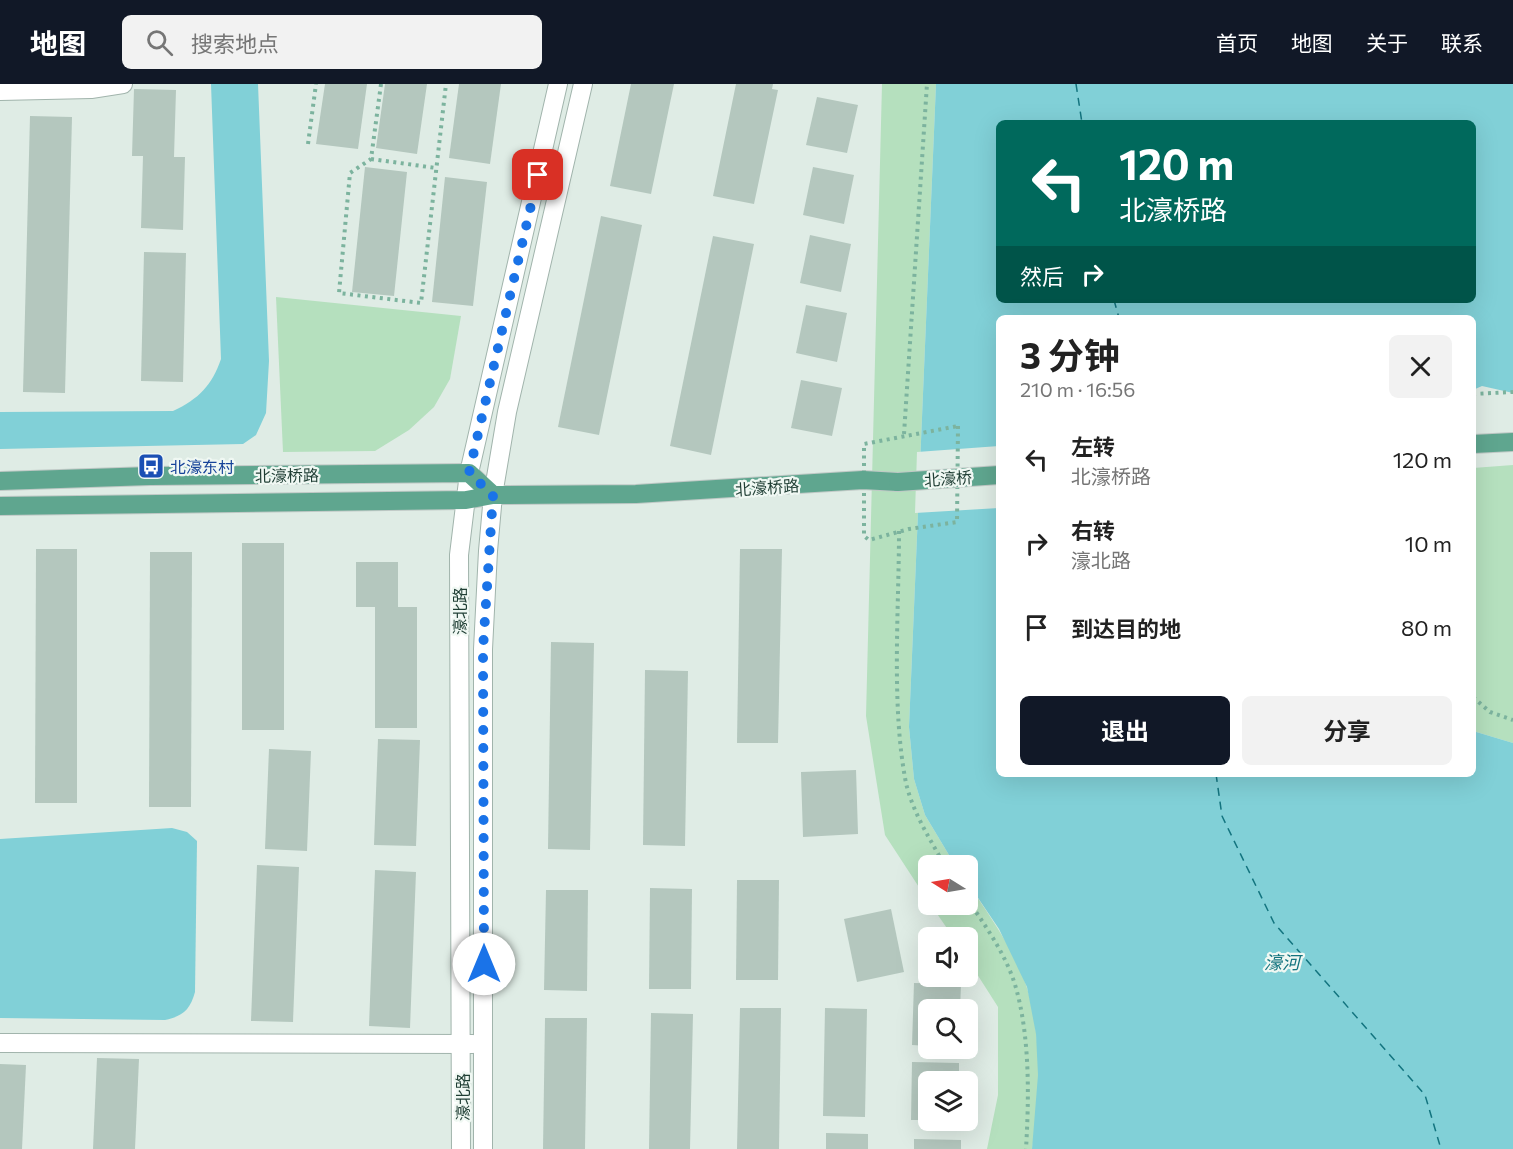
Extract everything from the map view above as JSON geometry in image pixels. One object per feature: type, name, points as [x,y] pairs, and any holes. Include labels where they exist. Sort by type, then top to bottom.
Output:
[{"type":"main road","points":[[1476,444],[1513,442]]},
{"type":"main road","name":"北濠桥路","points":[[0,481],[150,476],[469,473]]},
{"type":"main road","points":[[469,473],[493,495]]},
{"type":"main road","name":"北濠桥","points":[[898,482],[996,475]]},
{"type":"main road","name":"北濠桥路","points":[[0,506],[466,500],[493,495],[636,494],[863,480],[898,482]]},
{"type":"street","points":[[0,91],[91,89],[123,84]]},
{"type":"street","name":"濠北路","points":[[461,1149],[459,555],[469,473],[558,84]]},
{"type":"street","name":"濠北路","points":[[483,1149],[483,649],[493,495],[507,412],[583,84]]},
{"type":"street","points":[[0,1043],[484,1044]]},
{"type":"path","points":[[308,144],[315,84]]},
{"type":"path","points":[[371,159],[381,84]]},
{"type":"path","points":[[436,168],[371,159],[350,173],[339,293],[421,303],[446,84]]},
{"type":"path","points":[[904,434],[927,84]]},
{"type":"path","points":[[1476,394],[1513,392]]},
{"type":"path","points":[[899,531],[899,722],[907,784],[920,824],[938,855]]},
{"type":"path","points":[[1476,700],[1490,712],[1513,720]]},
{"type":"path","points":[[978,915],[993,938],[1016,988],[1024,1031],[1026,1149]]},
{"type":"green space","points":[[882,84],[936,84],[909,727],[914,779],[925,815],[949,855],[918,855],[918,886],[885,835],[866,716]]},
{"type":"green space","points":[[276,297],[461,316],[450,379],[434,407],[409,430],[375,451],[283,452]]},
{"type":"green space","points":[[1513,465],[1513,743],[1476,732],[1476,468]]},
{"type":"green space","points":[[978,898],[1001,934],[1022,974],[1032,1007],[1038,1047],[1037,1109],[1032,1149],[987,1149],[998,1095],[998,1007],[978,976],[978,927],[946,927],[938,915],[978,915]]},
{"type":"water","points":[[211,84],[258,84],[269,361],[266,413],[256,435],[243,444],[0,449],[0,412],[173,411],[197,396],[209,384],[221,359]]},
{"type":"water","name":"濠河","points":[[936,84],[1513,84],[1513,393],[1482,386],[1476,389],[1476,315],[996,315],[996,777],[1476,777],[1476,732],[1513,743],[1513,1149],[1032,1149],[1038,1075],[1036,1034],[1027,987],[999,929],[978,898],[978,855],[949,855],[925,815],[914,779],[909,727]]},
{"type":"water","points":[[172,828],[187,832],[197,841],[195,992],[185,1011],[165,1020],[0,1018],[0,839]]},
{"type":"pier","points":[[996,446],[996,508],[915,513],[917,452]]},
{"type":"building","points":[[325,84],[367,84],[358,149],[316,144]]},
{"type":"building","points":[[385,84],[427,84],[417,154],[376,148]]},
{"type":"building","points":[[459,84],[501,84],[490,164],[449,158]]},
{"type":"building","points":[[631,84],[674,84],[651,194],[610,186]]},
{"type":"building","points":[[736,84],[773,84],[772,89],[778,90],[754,204],[713,196]]},
{"type":"building","points":[[134,89],[176,90],[174,157],[185,157],[183,230],[141,228],[143,156],[132,156]]},
{"type":"building","points":[[817,97],[858,105],[847,153],[806,145]]},
{"type":"building","points":[[30,116],[72,117],[65,393],[23,392]]},
{"type":"building","points":[[365,167],[407,172],[394,296],[352,292]]},
{"type":"building","points":[[813,167],[854,175],[844,224],[803,215]]},
{"type":"building","points":[[445,177],[487,182],[473,306],[432,302]]},
{"type":"building","points":[[601,216],[642,225],[599,435],[558,427]]},
{"type":"building","points":[[810,235],[851,244],[841,292],[800,283]]},
{"type":"building","points":[[713,236],[754,244],[711,455],[670,446]]},
{"type":"building","points":[[144,252],[186,253],[183,382],[141,381]]},
{"type":"building","points":[[806,305],[847,313],[837,362],[796,353]]},
{"type":"building","points":[[801,380],[842,388],[832,436],[791,428]]},
{"type":"building","points":[[242,543],[284,543],[284,730],[242,730]]},
{"type":"building","points":[[36,549],[77,549],[77,803],[35,803]]},
{"type":"building","points":[[740,549],[782,549],[778,743],[737,743]]},
{"type":"building","points":[[150,552],[192,552],[191,807],[149,807]]},
{"type":"building","points":[[356,562],[398,562],[398,607],[417,607],[417,728],[375,728],[375,607],[356,607]]},
{"type":"building","points":[[551,642],[594,643],[590,850],[548,849]]},
{"type":"building","points":[[645,670],[688,671],[685,846],[643,845]]},
{"type":"building","points":[[378,739],[420,740],[416,846],[374,845]]},
{"type":"building","points":[[269,749],[311,751],[307,851],[265,849]]},
{"type":"building","points":[[856,770],[858,834],[803,837],[801,772]]},
{"type":"building","points":[[257,865],[299,867],[293,1022],[251,1021]]},
{"type":"building","points":[[375,870],[416,872],[410,1028],[369,1026]]},
{"type":"building","points":[[737,880],[779,880],[778,980],[736,980]]},
{"type":"building","points":[[650,888],[692,889],[691,989],[649,989]]},
{"type":"building","points":[[546,890],[588,890],[587,991],[544,990]]},
{"type":"building","points":[[891,909],[904,972],[857,982],[844,919]]},
{"type":"building","points":[[914,983],[918,983],[918,987],[961,987],[960,999],[918,999],[918,1045],[912,1045]]},
{"type":"building","points":[[740,1008],[781,1008],[779,1149],[737,1149]]},
{"type":"building","points":[[825,1008],[867,1009],[865,1117],[823,1116]]},
{"type":"building","points":[[651,1013],[693,1014],[690,1149],[649,1149]]},
{"type":"building","points":[[545,1018],[587,1018],[585,1149],[543,1149]]},
{"type":"building","points":[[97,1058],[139,1059],[135,1149],[93,1149]]},
{"type":"building","points":[[912,1062],[959,1063],[959,1071],[918,1071],[918,1120],[911,1120]]},
{"type":"building","points":[[0,1064],[26,1065],[22,1149],[0,1149]]},
{"type":"building","points":[[826,1133],[868,1134],[868,1149],[826,1149]]},
{"type":"building","points":[[914,1139],[961,1140],[961,1149],[914,1149]]},
{"type":"ferry route","points":[[1076,84],[1082,120]]},
{"type":"ferry route","points":[[1115,303],[1118,315]]},
{"type":"ferry route","points":[[1216,777],[1222,816],[1274,923],[1425,1095],[1441,1149]]},
{"type":"place","name":"北濠东村","points":[[151,466]]},
{"type":"route","points":[[484,964],[483,649],[493,495],[469,473],[538,175]]}]
